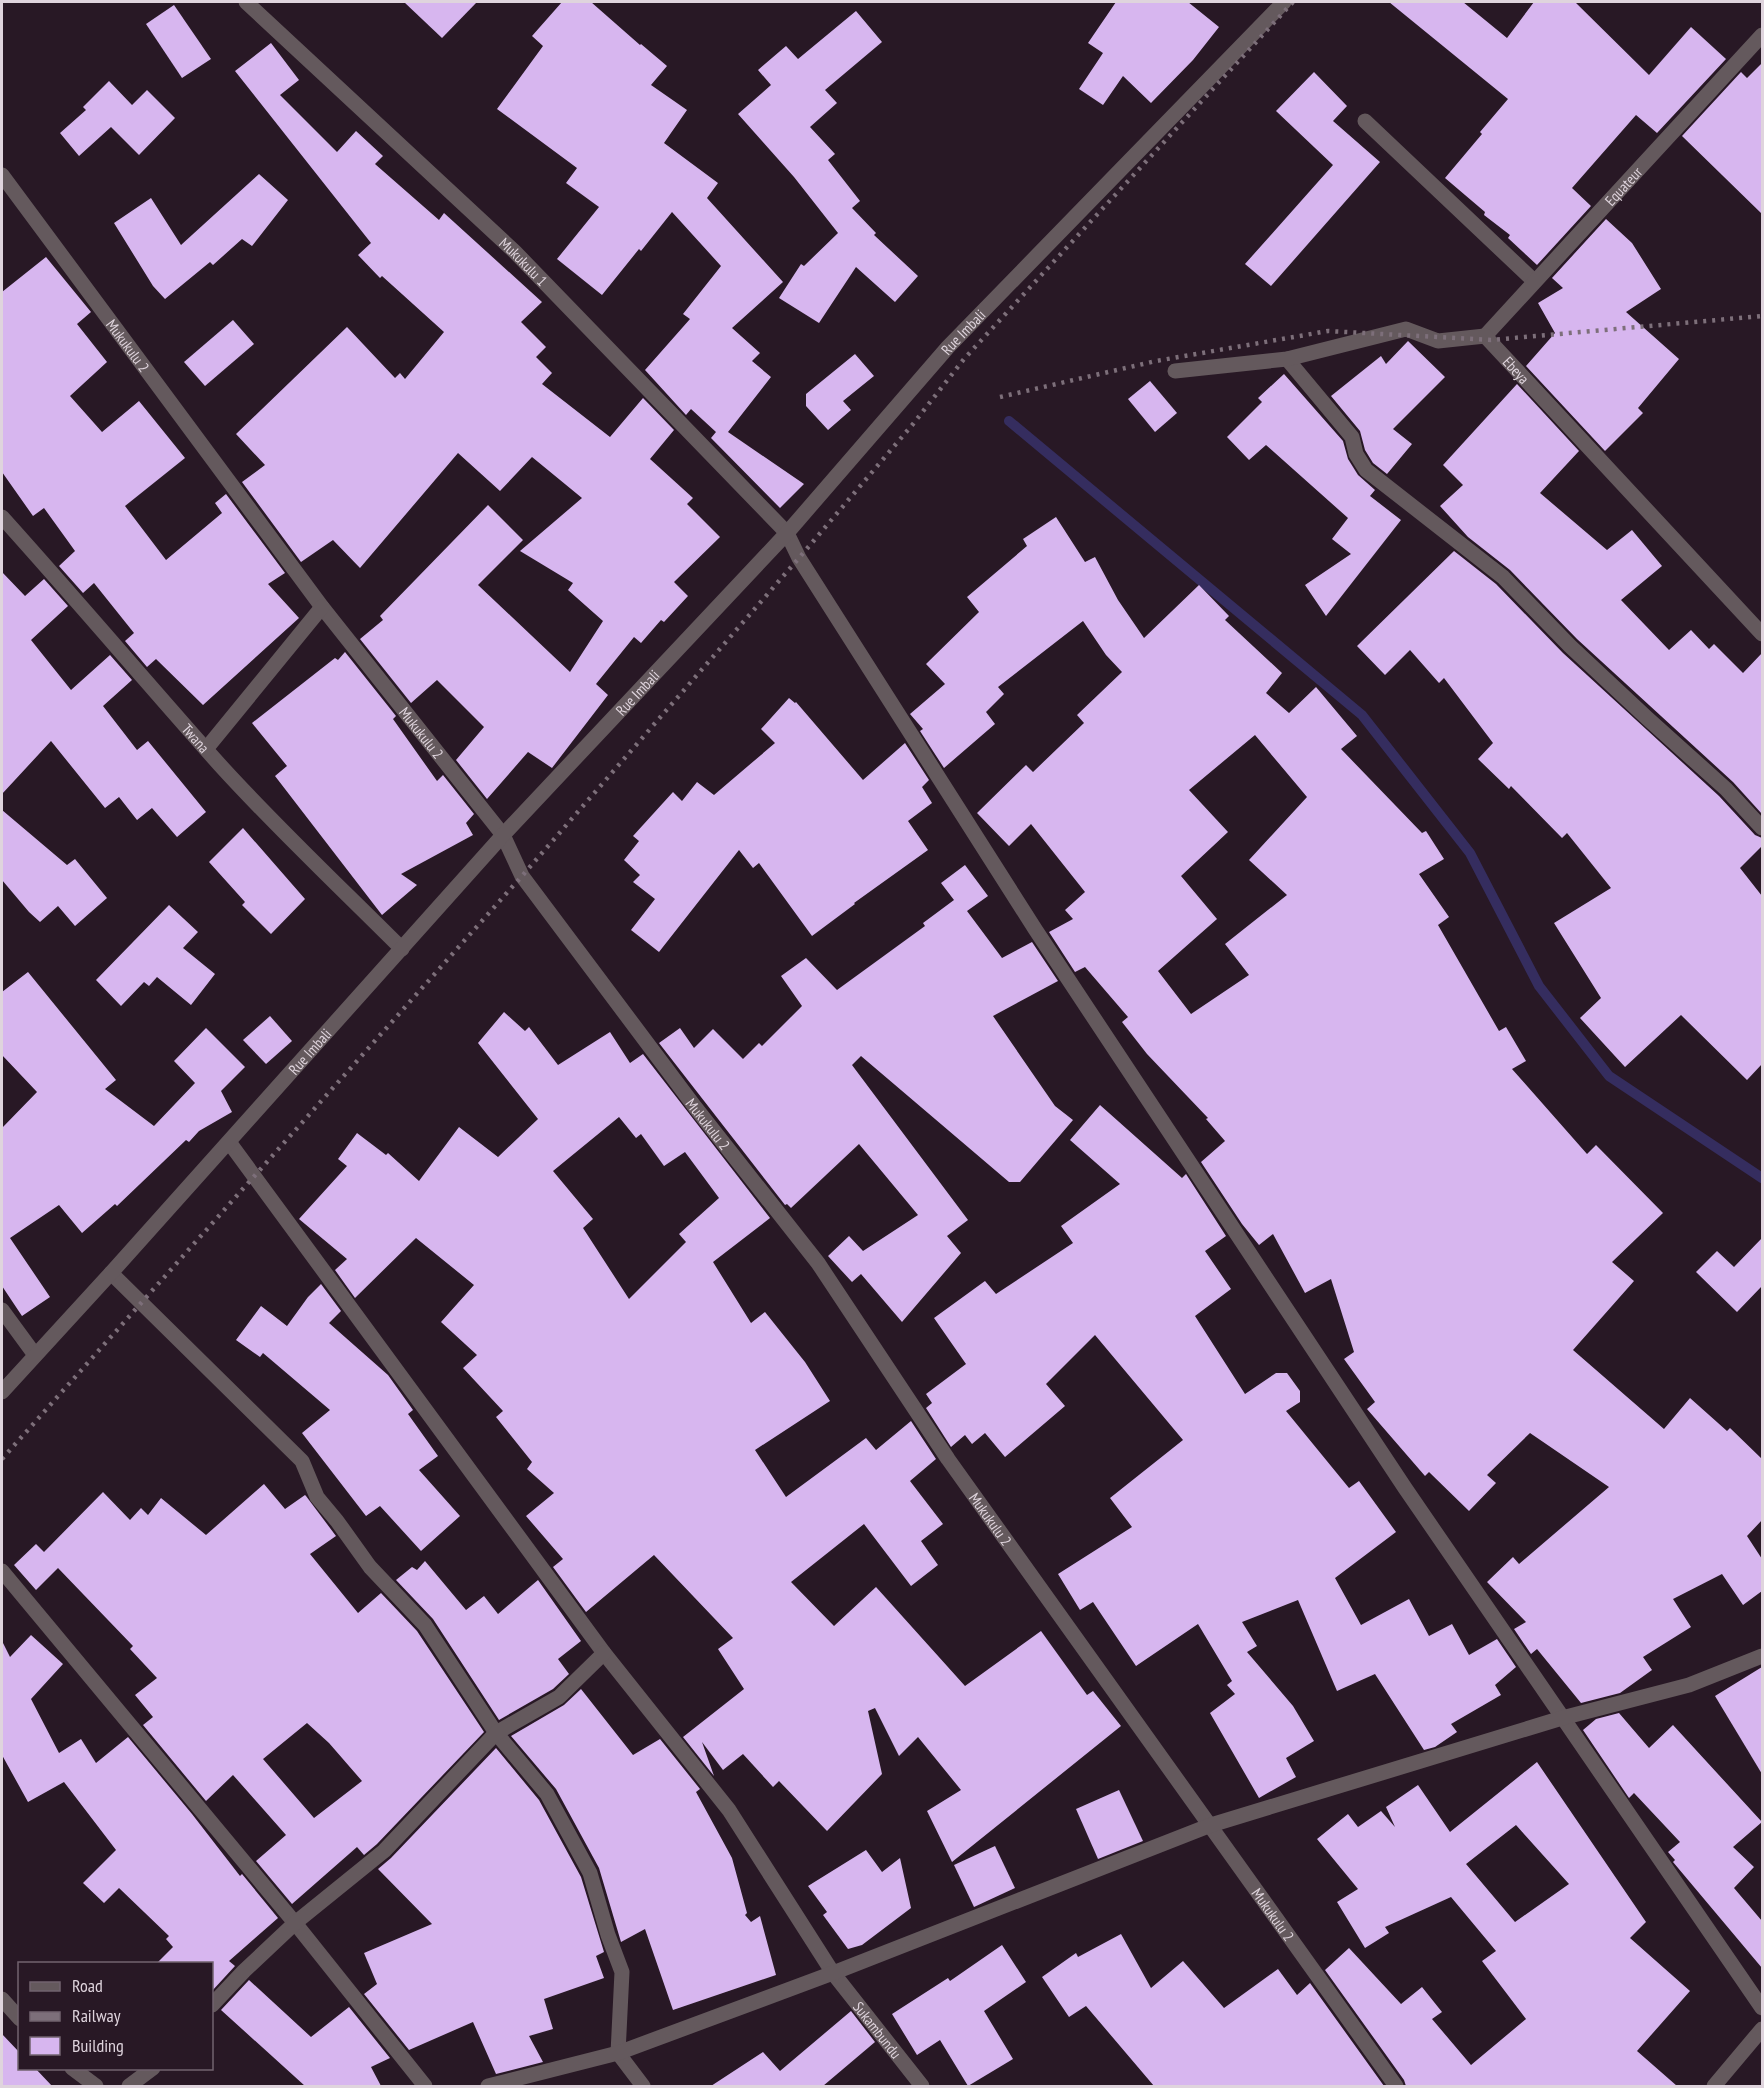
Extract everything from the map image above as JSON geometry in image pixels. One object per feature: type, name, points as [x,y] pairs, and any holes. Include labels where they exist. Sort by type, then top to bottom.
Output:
[{"type":"street","name":"Mukukulu 1","points":[[246,2],[515,252],[787,533],[799,558],[1035,929],[1398,1478],[1762,2008]]},
{"type":"street","name":"Rue Imbali","points":[[2,1392],[402,950],[503,835],[787,533],[948,347],[1284,2]]},
{"type":"street","name":"Equateur","points":[[1485,336],[1762,35]]},
{"type":"street","points":[[1365,121],[1534,281]]},
{"type":"street","name":"Mukukulu 2","points":[[2,175],[321,607],[503,835],[522,876],[695,1107],[818,1263],[948,1460],[1396,2086]]},
{"type":"street","points":[[1175,371],[1287,359],[1406,329],[1438,341],[1485,336]]},
{"type":"street","name":"Ebeya","points":[[1485,336],[1762,634]]},
{"type":"street","points":[[1287,359],[1352,437],[1356,454],[1366,470],[1503,577],[1570,646],[1726,789],[1762,828]]},
{"type":"street","name":"Twana","points":[[2,517],[90,614],[206,749],[282,830],[402,950]]},
{"type":"street","points":[[206,749],[321,607]]},
{"type":"street","name":"Sukambundu","points":[[229,1142],[604,1653],[729,1810],[833,1973],[922,2086]]},
{"type":"street","points":[[111,1273],[302,1461],[317,1497],[338,1521],[370,1567],[425,1625],[496,1733],[547,1794],[591,1873],[608,1935],[622,1972],[618,2053],[643,2086]]},
{"type":"street","points":[[2,1310],[35,1355]]},
{"type":"street","points":[[2,1571],[295,1923],[425,2086]]},
{"type":"street","points":[[213,2004],[295,1923],[384,1851],[496,1733],[559,1697],[604,1653]]},
{"type":"street","points":[[488,2086],[618,2053],[833,1973],[1210,1825],[1562,1718],[1689,1685],[1762,1656]]},
{"type":"street","points":[[2,1999],[18,2017]]},
{"type":"street","points":[[1714,2086],[1762,2029]]},
{"type":"street","points":[[75,2070],[96,2086]]},
{"type":"street","points":[[129,2086],[150,2070]]},
{"type":"building","points":[[404,2],[477,2],[442,38]]},
{"type":"building","points":[[562,2],[591,2],[667,66],[651,85],[687,110],[664,143],[718,183],[707,198],[783,282],[732,328],[760,353],[752,361],[771,377],[728,432],[804,484],[780,508],[711,438],[716,432],[691,409],[686,415],[645,370],[690,319],[683,314],[721,266],[672,212],[602,295],[557,259],[599,207],[566,183],[577,168],[497,109],[543,46],[532,36]]},
{"type":"building","points":[[1116,2],[1188,2],[1219,27],[1193,60],[1151,103],[1123,76],[1103,105],[1079,89],[1103,53],[1088,43]]},
{"type":"building","points":[[1389,2],[1463,2],[1507,38],[1534,2],[1575,2],[1649,75],[1691,27],[1726,59],[1657,133],[1636,115],[1572,188],[1591,206],[1537,265],[1508,238],[1510,235],[1484,215],[1485,212],[1445,178],[1508,99]]},
{"type":"building","points":[[174,5],[211,59],[182,78],[146,24]]},
{"type":"building","points":[[856,11],[882,42],[825,90],[837,103],[810,127],[835,154],[828,160],[860,201],[852,208],[876,233],[874,235],[918,276],[895,302],[856,267],[819,323],[779,298],[801,264],[804,266],[838,233],[794,177],[738,114],[771,85],[758,70],[786,46],[798,59]]},
{"type":"building","points":[[271,43],[299,80],[280,95],[337,152],[356,131],[383,156],[375,164],[439,220],[444,213],[542,302],[521,322],[546,347],[536,357],[552,373],[542,384],[610,437],[643,398],[674,430],[650,459],[693,498],[687,504],[720,537],[674,582],[688,596],[664,622],[661,620],[641,643],[634,637],[596,684],[608,695],[552,768],[528,752],[487,799],[456,760],[484,727],[437,680],[411,703],[360,639],[383,620],[380,616],[488,505],[523,540],[478,585],[570,672],[603,621],[568,590],[573,583],[520,551],[582,498],[532,457],[500,491],[458,453],[360,568],[333,540],[301,562],[242,482],[265,465],[236,434],[347,327],[395,378],[400,373],[405,379],[444,332],[382,276],[380,278],[358,255],[371,243],[235,71]]},
{"type":"building","points":[[1762,63],[1762,214],[1682,136],[1741,72],[1747,78]]},
{"type":"building","points":[[1314,72],[1347,106],[1333,121],[1380,162],[1271,286],[1245,264],[1333,165],[1276,111]]},
{"type":"building","points":[[109,81],[132,105],[147,90],[175,118],[139,155],[111,127],[79,156],[60,133],[86,110],[83,107]]},
{"type":"building","points":[[259,174],[288,200],[252,246],[242,239],[213,265],[210,262],[165,299],[153,286],[114,223],[151,198],[181,245]]},
{"type":"building","points":[[1606,219],[1632,243],[1661,289],[1626,312],[1679,359],[1638,408],[1643,413],[1605,451],[1526,366],[1555,333],[1538,303],[1563,288],[1552,278]]},
{"type":"building","points":[[46,257],[91,312],[77,324],[107,362],[70,396],[102,432],[139,401],[185,458],[125,506],[166,560],[222,513],[215,503],[226,494],[285,573],[268,584],[299,618],[203,705],[156,659],[147,667],[125,641],[134,633],[94,583],[83,593],[59,566],[75,551],[44,508],[33,516],[2,472],[2,292]]},
{"type":"building","points":[[233,320],[254,344],[205,386],[184,362]]},
{"type":"building","points":[[1408,341],[1445,377],[1393,429],[1412,444],[1387,474],[1373,463],[1365,450],[1360,431],[1331,396],[1381,356],[1386,364]]},
{"type":"building","points":[[855,354],[874,376],[843,401],[851,410],[828,430],[806,406],[806,394]]},
{"type":"building","points":[[1284,374],[1343,441],[1348,459],[1358,475],[1375,490],[1370,496],[1401,520],[1326,616],[1305,585],[1351,554],[1332,539],[1348,518],[1266,445],[1249,460],[1227,437],[1262,402],[1258,398]]},
{"type":"building","points":[[1150,381],[1177,413],[1155,432],[1128,399]]},
{"type":"building","points":[[1517,384],[1579,451],[1540,493],[1607,550],[1632,530],[1662,566],[1621,600],[1669,650],[1691,630],[1709,649],[1714,644],[1743,673],[1762,653],[1762,814],[1733,782],[1577,639],[1510,570],[1468,537],[1440,506],[1463,485],[1443,465]]},
{"type":"building","points":[[1056,517],[1085,562],[1095,557],[1118,600],[1144,638],[1199,585],[1229,616],[1225,620],[1282,673],[1266,693],[1289,713],[1316,687],[1357,736],[1341,749],[1422,833],[1426,831],[1444,859],[1419,874],[1449,917],[1438,925],[1499,1031],[1506,1027],[1526,1061],[1512,1069],[1587,1154],[1596,1145],[1663,1213],[1612,1262],[1634,1281],[1573,1350],[1664,1429],[1690,1398],[1727,1431],[1730,1428],[1762,1459],[1762,1520],[1747,1536],[1762,1559],[1762,1591],[1743,1605],[1722,1574],[1673,1599],[1691,1627],[1643,1657],[1652,1670],[1620,1693],[1581,1703],[1537,1649],[1531,1654],[1514,1629],[1526,1622],[1487,1582],[1513,1557],[1519,1564],[1609,1487],[1530,1433],[1487,1475],[1496,1483],[1469,1511],[1429,1472],[1425,1476],[1367,1409],[1375,1402],[1344,1359],[1354,1352],[1331,1279],[1305,1293],[1273,1234],[1259,1245],[1242,1224],[1201,1162],[1225,1141],[1206,1119],[1208,1118],[1147,1054],[1122,1022],[1128,1017],[1085,967],[1075,972],[1049,932],[1073,919],[1065,910],[1085,892],[1031,824],[1009,846],[977,813],[1026,765],[1033,772],[1084,723],[1077,715],[1122,672],[1106,655],[1083,621],[998,687],[1004,694],[986,712],[995,724],[944,768],[920,731],[923,729],[910,714],[945,684],[926,664],[979,612],[967,597],[1027,546],[1023,539]],"holes":[[[1255,735],[1307,797],[1249,860],[1287,895],[1225,944],[1249,975],[1191,1014],[1158,971],[1217,919],[1181,876],[1228,832],[1189,790]]]},
{"type":"building","points":[[1454,551],[1496,584],[1563,653],[1719,796],[1755,835],[1762,838],[1762,846],[1740,868],[1762,896],[1762,1064],[1747,1080],[1681,1015],[1625,1067],[1580,1018],[1601,998],[1554,923],[1611,888],[1567,833],[1562,838],[1511,786],[1509,789],[1478,759],[1493,743],[1444,678],[1439,683],[1410,650],[1385,675],[1357,646]]},
{"type":"building","points":[[2,572],[25,596],[44,579],[68,606],[31,640],[71,690],[110,655],[132,680],[103,706],[137,750],[148,741],[206,812],[177,837],[152,808],[137,820],[119,797],[105,808],[51,741],[2,794]]},
{"type":"building","points":[[345,652],[396,716],[393,719],[437,781],[443,775],[474,814],[466,823],[473,835],[401,874],[417,885],[382,915],[275,776],[287,766],[252,723],[335,658],[338,660]]},
{"type":"building","points":[[789,698],[796,702],[863,780],[905,743],[929,780],[922,787],[932,803],[908,821],[928,850],[812,936],[759,863],[753,868],[739,850],[659,952],[631,930],[655,899],[633,882],[640,875],[624,860],[639,841],[633,836],[673,792],[682,801],[697,782],[714,795],[775,743],[761,729]]},
{"type":"building","points":[[2,810],[67,865],[75,859],[107,898],[75,926],[58,906],[40,922],[2,880]]},
{"type":"building","points":[[243,828],[305,899],[271,934],[242,905],[245,902],[209,862]]},
{"type":"building","points":[[965,865],[988,896],[967,911],[1002,958],[1032,942],[1058,981],[993,1016],[1055,1106],[1073,1120],[1020,1182],[1009,1182],[861,1056],[852,1065],[968,1220],[947,1236],[961,1253],[902,1322],[861,1274],[852,1282],[828,1256],[849,1236],[863,1251],[918,1215],[859,1144],[791,1208],[785,1205],[659,1043],[680,1028],[694,1048],[713,1029],[743,1059],[759,1043],[762,1046],[802,1006],[781,976],[806,958],[837,990],[925,926],[923,923],[954,900],[941,883]]},
{"type":"building","points":[[169,905],[198,932],[183,948],[215,974],[191,1005],[157,977],[149,986],[144,982],[121,1006],[96,980]]},
{"type":"building","points":[[28,972],[116,1080],[105,1089],[154,1126],[195,1083],[174,1061],[206,1028],[245,1067],[221,1091],[232,1112],[199,1131],[189,1142],[186,1140],[117,1206],[115,1204],[82,1233],[59,1205],[10,1238],[50,1297],[22,1316],[2,1286],[2,1128],[37,1092],[2,1055],[2,992]]},
{"type":"building","points":[[504,1012],[525,1031],[529,1027],[558,1065],[610,1032],[630,1063],[643,1054],[770,1218],[713,1262],[751,1323],[765,1312],[805,1362],[830,1401],[755,1450],[786,1497],[866,1438],[876,1450],[911,1421],[936,1459],[910,1481],[943,1524],[921,1541],[938,1565],[911,1586],[864,1524],[791,1582],[834,1626],[876,1587],[965,1686],[1041,1631],[1087,1695],[1093,1691],[1121,1726],[952,1862],[927,1811],[961,1790],[918,1737],[899,1756],[875,1708],[868,1711],[882,1774],[827,1831],[779,1781],[773,1787],[743,1754],[723,1770],[702,1742],[714,1776],[683,1737],[744,1689],[718,1649],[733,1638],[654,1555],[586,1612],[553,1567],[563,1559],[526,1516],[554,1493],[527,1469],[532,1462],[496,1417],[503,1411],[463,1368],[477,1355],[441,1322],[474,1285],[416,1238],[355,1298],[335,1270],[347,1259],[299,1219],[347,1166],[338,1159],[357,1133],[386,1155],[388,1153],[419,1181],[459,1127],[498,1157],[538,1119],[478,1043]],"holes":[[[619,1117],[636,1138],[641,1134],[664,1166],[685,1152],[719,1198],[679,1234],[686,1242],[629,1299],[583,1228],[593,1219],[553,1171]]]},
{"type":"building","points":[[270,1016],[292,1041],[266,1064],[243,1040]]},
{"type":"building","points":[[1100,1105],[1182,1178],[1186,1174],[1226,1236],[1205,1251],[1231,1289],[1195,1316],[1245,1394],[1276,1373],[1287,1373],[1300,1391],[1300,1402],[1286,1411],[1349,1488],[1359,1481],[1396,1532],[1335,1578],[1361,1625],[1409,1599],[1429,1636],[1452,1624],[1469,1655],[1497,1639],[1516,1667],[1495,1685],[1501,1695],[1451,1724],[1457,1732],[1435,1747],[1424,1750],[1375,1674],[1337,1691],[1298,1600],[1242,1622],[1257,1646],[1247,1652],[1293,1706],[1314,1741],[1286,1758],[1296,1777],[1259,1798],[1210,1713],[1235,1694],[1227,1685],[1232,1681],[1198,1624],[1136,1666],[1093,1602],[1080,1610],[1058,1574],[1132,1527],[1110,1498],[1183,1440],[1095,1335],[1046,1384],[1065,1406],[1005,1457],[985,1433],[972,1444],[965,1435],[951,1447],[926,1408],[932,1403],[926,1394],[966,1364],[934,1318],[985,1281],[996,1294],[1073,1243],[1061,1226],[1120,1184],[1070,1140]]},
{"type":"building","points":[[1762,1238],[1762,1286],[1737,1312],[1696,1272],[1717,1251],[1734,1267]]},
{"type":"building","points":[[321,1284],[341,1311],[329,1323],[388,1375],[413,1410],[408,1414],[438,1456],[419,1470],[460,1516],[421,1551],[380,1506],[366,1516],[302,1433],[330,1410],[263,1353],[260,1357],[236,1340],[261,1306],[287,1326],[308,1297]]},
{"type":"building","points":[[264,1484],[285,1509],[305,1495],[336,1536],[310,1554],[358,1613],[381,1593],[417,1631],[484,1732],[377,1844],[364,1855],[357,1847],[292,1904],[256,1861],[286,1835],[233,1775],[206,1801],[143,1725],[153,1717],[135,1695],[157,1678],[130,1649],[133,1646],[58,1568],[36,1590],[14,1565],[36,1544],[44,1552],[103,1492],[130,1520],[141,1508],[148,1515],[161,1498],[206,1535]],"holes":[[[307,1723],[329,1743],[362,1781],[314,1818],[263,1759]]]},
{"type":"building","points":[[425,1561],[466,1610],[484,1596],[498,1614],[538,1580],[581,1641],[558,1659],[569,1674],[553,1689],[499,1720],[433,1619],[396,1580],[412,1567],[417,1570]]},
{"type":"building","points":[[31,1635],[63,1664],[31,1699],[59,1753],[81,1739],[96,1763],[128,1737],[240,1876],[242,1874],[278,1918],[229,1961],[235,1966],[213,1990],[213,1962],[158,1962],[173,1947],[166,1939],[169,1936],[119,1888],[104,1903],[83,1883],[116,1850],[64,1782],[28,1802],[2,1755],[2,1641],[10,1657]]},
{"type":"building","points":[[1762,1667],[1762,1774],[1715,1696]]},
{"type":"building","points":[[581,1689],[633,1755],[660,1739],[700,1789],[696,1792],[732,1858],[747,1913],[745,1915],[751,1922],[760,1916],[776,1975],[673,2010],[645,1929],[621,1942],[599,1868],[556,1789],[511,1736],[564,1705]]},
{"type":"building","points":[[1619,1713],[1649,1748],[1673,1725],[1762,1822],[1733,1847],[1754,1867],[1734,1888],[1762,1921],[1762,1968],[1673,1862],[1675,1860],[1668,1852],[1680,1842],[1634,1793],[1629,1798],[1583,1730],[1596,1719]]},
{"type":"building","points":[[496,1748],[539,1800],[581,1877],[604,1952],[596,1956],[604,1978],[544,1999],[553,2029],[529,2036],[543,2062],[496,2074],[473,2022],[409,2050],[364,1994],[377,1984],[364,1953],[432,1924],[378,1869]]},
{"type":"building","points":[[1537,1762],[1646,1922],[1630,1938],[1690,1991],[1637,2051],[1677,2086],[1406,2086],[1325,1970],[1349,1948],[1401,2004],[1422,1987],[1442,2012],[1432,2019],[1471,2065],[1526,2019],[1482,1961],[1496,1951],[1451,1897],[1385,1927],[1389,1933],[1365,1948],[1337,1902],[1358,1889],[1317,1839],[1348,1814],[1358,1827],[1381,1811],[1395,1827],[1386,1807],[1418,1785],[1450,1832]],"holes":[[[1516,1825],[1569,1884],[1515,1922],[1466,1864]]]},
{"type":"building","points":[[1119,1790],[1143,1841],[1098,1859],[1076,1809]]},
{"type":"building","points":[[995,1846],[1015,1888],[974,1907],[954,1865]]},
{"type":"building","points":[[866,1850],[882,1872],[900,1858],[911,1908],[862,1945],[848,1949],[823,1915],[827,1912],[808,1886]]},
{"type":"building","points":[[1121,1934],[1151,1988],[1183,1961],[1224,2008],[1278,1969],[1297,1995],[1310,1983],[1384,2086],[1154,2086],[1086,2006],[1069,2017],[1042,1977],[1076,1953],[1078,1957]]},
{"type":"building","points":[[1002,1945],[1026,1982],[984,2011],[1013,2059],[968,2086],[940,2040],[917,2055],[892,2014],[948,1978],[950,1981]]},
{"type":"building","points":[[249,1980],[311,2037],[349,2007],[390,2058],[371,2067],[381,2086],[305,2086],[221,2010]]},
{"type":"building","points":[[851,2011],[875,2042],[823,2086],[711,2086],[763,2052],[780,2071]]},
{"type":"building","points":[[2,2034],[18,2051],[18,2070],[37,2070],[52,2086],[2,2086]]},
{"type":"waterway","points":[[1009,421],[1362,715],[1470,853],[1539,986],[1609,1076],[1762,1178]]},
{"type":"railway","points":[[2,1459],[522,876],[799,558],[913,424],[964,359],[1293,2]]},
{"type":"railway","points":[[1000,397],[1156,361],[1328,331],[1491,340],[1762,316]]}]
